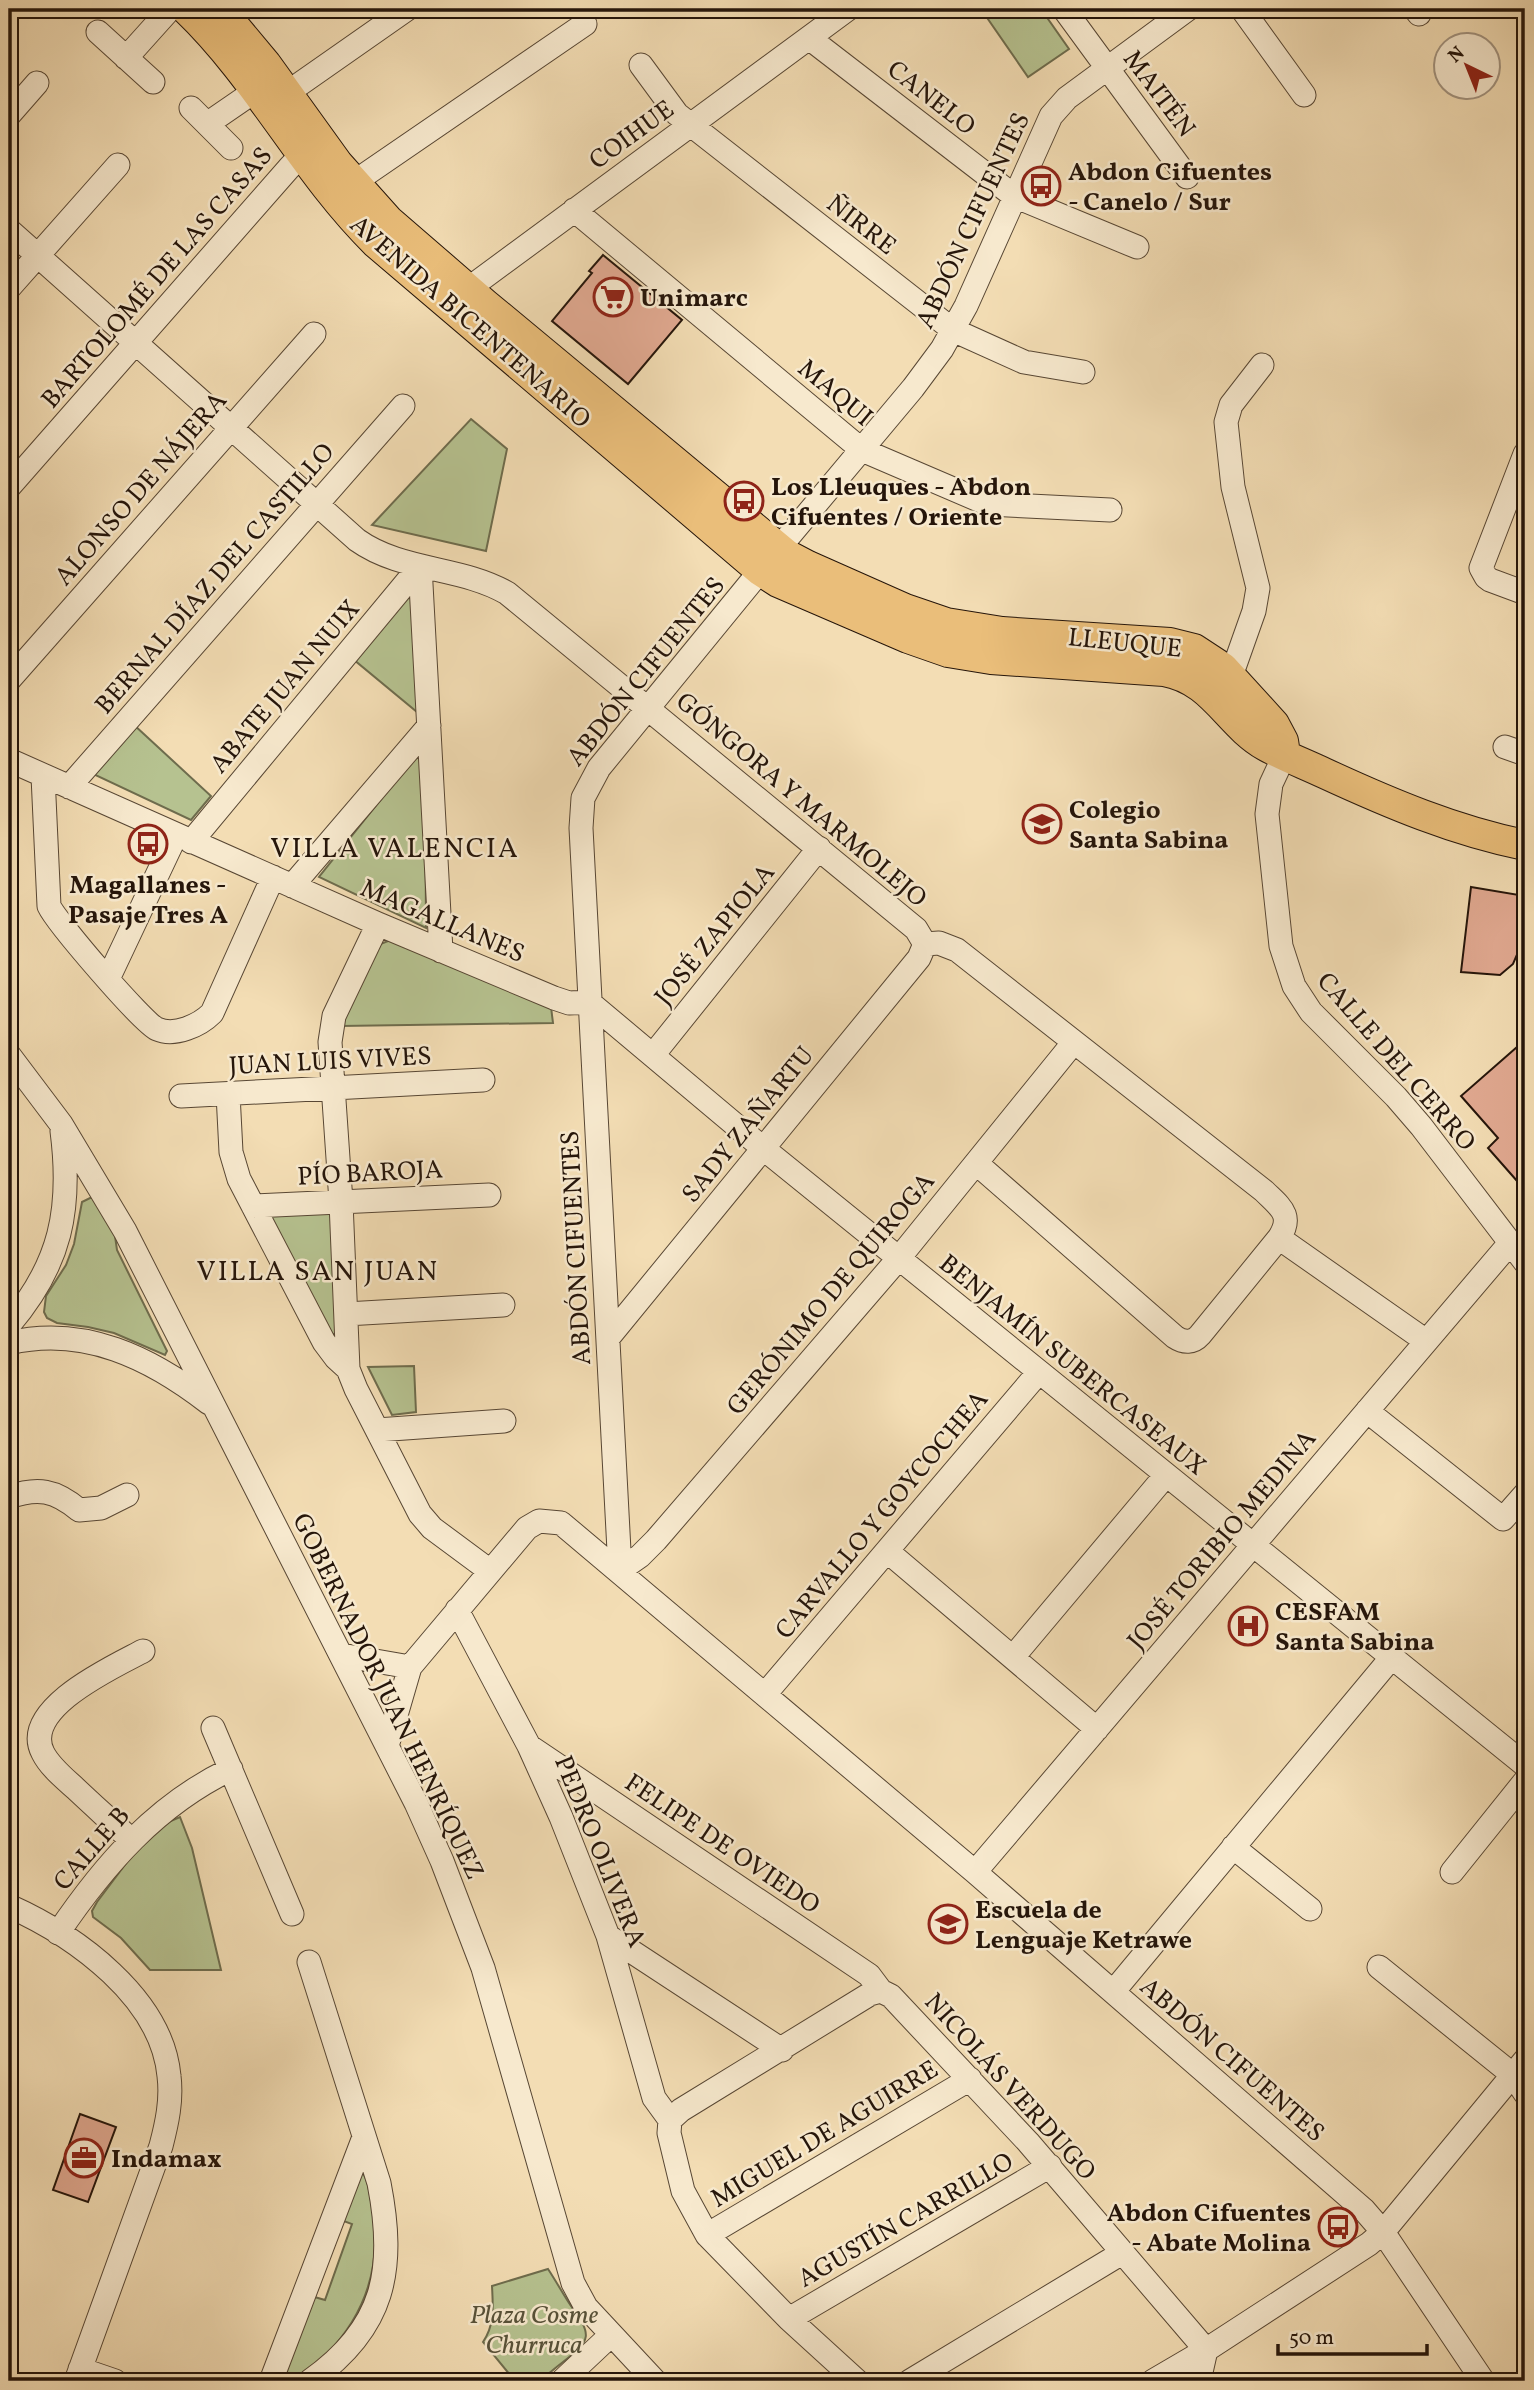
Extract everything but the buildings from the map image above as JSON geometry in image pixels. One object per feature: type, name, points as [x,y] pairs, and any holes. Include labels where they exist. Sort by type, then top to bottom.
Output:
[{"type":"main road","name":"AVENIDA BICENTENARIO","points":[[186,9],[213,37],[255,91],[406,236],[460,299]]},
{"type":"main road","name":"AVENIDA BICENTENARIO","points":[[220,9],[243,34],[287,93],[310,146],[356,223],[460,299],[770,560]]},
{"type":"main road","name":"LLEUQUE","points":[[770,560],[808,566],[905,609],[943,636],[990,659],[1175,673],[1213,696],[1258,741],[1285,754]]},
{"type":"main road","name":"LLEUQUE","points":[[943,636],[1002,632],[1182,646],[1214,660],[1231,676],[1274,724],[1283,741],[1285,754]]},
{"type":"main road","points":[[1285,754],[1436,820],[1502,841],[1525,845]]},
{"type":"street","points":[[126,58],[170,9]]},
{"type":"street","points":[[287,93],[407,9]]},
{"type":"street","name":"COIHUE","points":[[460,299],[574,210],[848,9]]},
{"type":"street","name":"MAITÉN","points":[[1064,9],[1188,177]]},
{"type":"street","name":"ABDÓN CIFUENTES","points":[[620,1570],[589,1002],[581,828],[583,798],[600,768],[921,378],[953,331],[966,306],[1051,116],[1067,98],[1188,9]]},
{"type":"street","points":[[1242,9],[1304,95]]},
{"type":"street","points":[[353,183],[585,24]]},
{"type":"street","points":[[98,32],[153,82]]},
{"type":"street","name":"CANELO","points":[[809,38],[1014,196],[1137,247]]},
{"type":"street","name":"ÑIRRE","points":[[640,65],[677,114],[953,331],[1024,362],[1083,372]]},
{"type":"street","points":[[9,114],[37,82]]},
{"type":"street","points":[[231,148],[199,116],[255,91]]},
{"type":"street","name":"BARTOLOMÉ DE LAS CASAS","points":[[9,487],[310,146]]},
{"type":"street","points":[[9,288],[118,165]]},
{"type":"street","name":"MAQUI","points":[[574,210],[862,450],[988,504],[1111,510]]},
{"type":"street","name":"GÓNGORA Y MARMOLEJO","points":[[9,230],[366,547],[419,566],[471,576],[507,593],[916,929],[925,944],[939,943],[957,950],[1264,1191],[1282,1208],[1282,1230],[1426,1341]]},
{"type":"street","name":"ALONSO DE NÁJERA","points":[[9,680],[314,334]]},
{"type":"street","points":[[1231,676],[1254,611],[1258,588],[1233,487],[1226,422],[1231,405],[1262,365]]},
{"type":"street","name":"BERNAL DÍAZ DEL CASTILLO","points":[[69,788],[403,406]]},
{"type":"street","points":[[1525,454],[1481,568],[1490,580],[1525,593]]},
{"type":"street","points":[[419,566],[441,951]]},
{"type":"street","name":"ABATE JUAN NUIX","points":[[108,979],[183,838],[419,566]]},
{"type":"street","points":[[43,776],[49,906],[57,919],[148,1023],[159,1030],[172,1031],[193,1026],[212,1013],[283,881],[429,726]]},
{"type":"street","name":"CALLE DEL CERRO","points":[[1285,754],[1270,784],[1267,814],[1281,946],[1294,986],[1317,1017],[1421,1126],[1525,1262]]},
{"type":"street","name":"MAGALLANES","points":[[9,760],[441,951],[554,998],[569,1003],[589,1002]]},
{"type":"street","name":"JOSÉ ZAPIOLA","points":[[653,1055],[819,848]]},
{"type":"street","points":[[348,1369],[331,1027],[378,924]]},
{"type":"street","name":"SADY ZAÑARTU","points":[[608,1338],[922,954],[925,944]]},
{"type":"street","name":"BENJAMÍN SUBERCASEAUX","points":[[589,1002],[764,1149],[1525,1765]]},
{"type":"street","name":"GERÓNIMO DE QUIROGA","points":[[620,1570],[656,1540],[899,1258],[1074,1042]]},
{"type":"street","name":"GOBERNADOR JUAN HENRÍQUEZ","points":[[9,1055],[61,1124],[125,1231],[387,1746],[442,1861],[483,1968],[573,2283],[586,2307],[655,2381]]},
{"type":"street","name":"JUAN LUIS VIVES","points":[[181,1096],[483,1080]]},
{"type":"street","points":[[228,1094],[234,1163],[253,1206],[324,1342],[348,1369],[426,1521],[440,1535],[490,1571]]},
{"type":"street","points":[[9,1325],[45,1275],[60,1236],[66,1196],[61,1124]]},
{"type":"street","points":[[976,1163],[1175,1337],[1188,1342],[1200,1335],[1282,1230]]},
{"type":"street","name":"PÍO BAROJA","points":[[253,1206],[489,1195]]},
{"type":"street","name":"JOSÉ TORIBIO MEDINA","points":[[975,1872],[1510,1242]]},
{"type":"street","points":[[346,1314],[503,1305]]},
{"type":"street","points":[[9,1343],[52,1337],[75,1339],[120,1350],[176,1379],[215,1408]]},
{"type":"street","name":"CARVALLO Y GOYCOCHEA","points":[[765,1693],[1039,1372]]},
{"type":"street","points":[[1367,1411],[1503,1519],[1525,1494]]},
{"type":"street","points":[[377,1430],[504,1421]]},
{"type":"street","points":[[1013,1657],[1167,1475]]},
{"type":"street","points":[[9,1497],[31,1491],[51,1493],[62,1497],[79,1510],[101,1508],[127,1495]]},
{"type":"street","name":"ABDÓN CIFUENTES","points":[[387,1746],[410,1667],[527,1528],[539,1521],[561,1522],[975,1872],[1353,2200],[1383,2232],[1483,2381]]},
{"type":"street","points":[[887,1551],[1097,1729]]},
{"type":"street","name":"PEDRO OLIVERA","points":[[457,1610],[529,1746],[561,1817],[608,1936],[650,2088],[659,2107],[670,2120]]},
{"type":"street","points":[[131,1840],[54,1769],[43,1754],[38,1735],[46,1719],[69,1695],[100,1674],[143,1651]]},
{"type":"street","points":[[341,1655],[410,1667]]},
{"type":"street","points":[[1112,1992],[1391,1657]]},
{"type":"street","points":[[213,1728],[292,1914]]},
{"type":"street","name":"FELIPE DE OVIEDO","points":[[529,1746],[869,1976],[881,1991]]},
{"type":"street","name":"CALLE B","points":[[58,1933],[104,1869],[131,1840],[171,1804],[230,1769]]},
{"type":"street","points":[[1452,1872],[1525,1781]]},
{"type":"street","points":[[1233,1847],[1310,1909]]},
{"type":"street","points":[[9,1906],[58,1933],[103,1966],[135,1997],[162,2044],[170,2082],[169,2108],[161,2146],[78,2375],[115,2381]]},
{"type":"street","points":[[608,1936],[782,2050]]},
{"type":"street","points":[[309,1962],[376,2171],[384,2207],[387,2253],[385,2272],[374,2310],[354,2343],[333,2364],[310,2381]]},
{"type":"street","points":[[1153,2381],[1355,2254],[1383,2232],[1521,2076],[1380,1967]]},
{"type":"street","points":[[857,2381],[789,2319],[707,2235],[683,2191],[669,2133],[670,2120],[681,2110],[875,1991],[881,1991]]},
{"type":"street","name":"NICOLÁS VERDUGO","points":[[881,1991],[891,1996],[1050,2166],[1206,2350]]},
{"type":"street","name":"MIGUEL DE AGUIRRE","points":[[707,2235],[970,2079]]},
{"type":"street","points":[[271,2381],[364,2137]]},
{"type":"street","name":"AGUSTÍN CARRILLO","points":[[789,2319],[1050,2166]]},
{"type":"street","points":[[910,2381],[1122,2253]]},
{"type":"street","points":[[562,2381],[611,2335]]},
{"type":"street","points":[[1199,2381],[1206,2350]]},
{"type":"green space","points":[[981,9],[1041,9],[1069,49],[1028,77]]},
{"type":"green space","points":[[471,419],[507,449],[486,551],[372,525]]},
{"type":"green space","points":[[414,584],[423,717],[353,659]]},
{"type":"green space","points":[[133,724],[211,796],[191,820],[91,773]]},
{"type":"green space","points":[[425,744],[426,928],[319,877]]},
{"type":"green space","points":[[393,939],[551,1007],[553,1023],[341,1026],[378,945]]},
{"type":"green space","points":[[92,1197],[114,1229],[117,1250],[167,1351],[165,1355],[114,1333],[57,1323],[47,1318],[44,1312],[46,1296],[66,1265],[74,1244],[82,1202]]},
{"type":"green space","points":[[332,1213],[336,1334],[331,1334],[267,1214]]},
{"type":"green space","points":[[414,1366],[416,1412],[392,1415],[368,1367]]},
{"type":"green space","points":[[180,1817],[192,1848],[221,1970],[150,1970],[121,1938],[93,1917],[92,1911],[97,1902],[152,1829]]},
{"type":"green space","points":[[361,2171],[369,2189],[375,2244],[369,2284],[362,2303],[340,2338],[321,2360],[299,2376],[280,2381],[311,2296],[325,2300],[352,2224],[338,2219]]},
{"type":"green space","name":"Plaza Cosme Churruca","points":[[548,2269],[583,2324],[586,2337],[573,2354],[542,2378],[515,2381],[483,2342],[491,2322],[492,2286]]},
{"type":"place","name":"Abdon Cifuentes - Canelo / Sur","points":[[1041,186]]},
{"type":"place","name":"Unimarc","points":[[613,297]]},
{"type":"place","name":"Los Lleuques - Abdon Cifuentes / Oriente","points":[[744,501]]},
{"type":"place","name":"Colegio Santa Sabina","points":[[1042,824]]},
{"type":"place","name":"Magallanes - Pasaje Tres A","points":[[148,844]]},
{"type":"place","name":"CESFAM Santa Sabina","points":[[1248,1626]]},
{"type":"place","name":"Escuela de Lenguaje Ketrawe","points":[[948,1924]]},
{"type":"place","name":"Indamax","points":[[84,2158]]},
{"type":"place","name":"Abdon Cifuentes - Abate Molina","points":[[1338,2227]]},
{"type":"district","name":"VILLA VALENCIA","points":[[395,847]]},
{"type":"district","name":"VILLA SAN JUAN","points":[[318,1270]]}]
